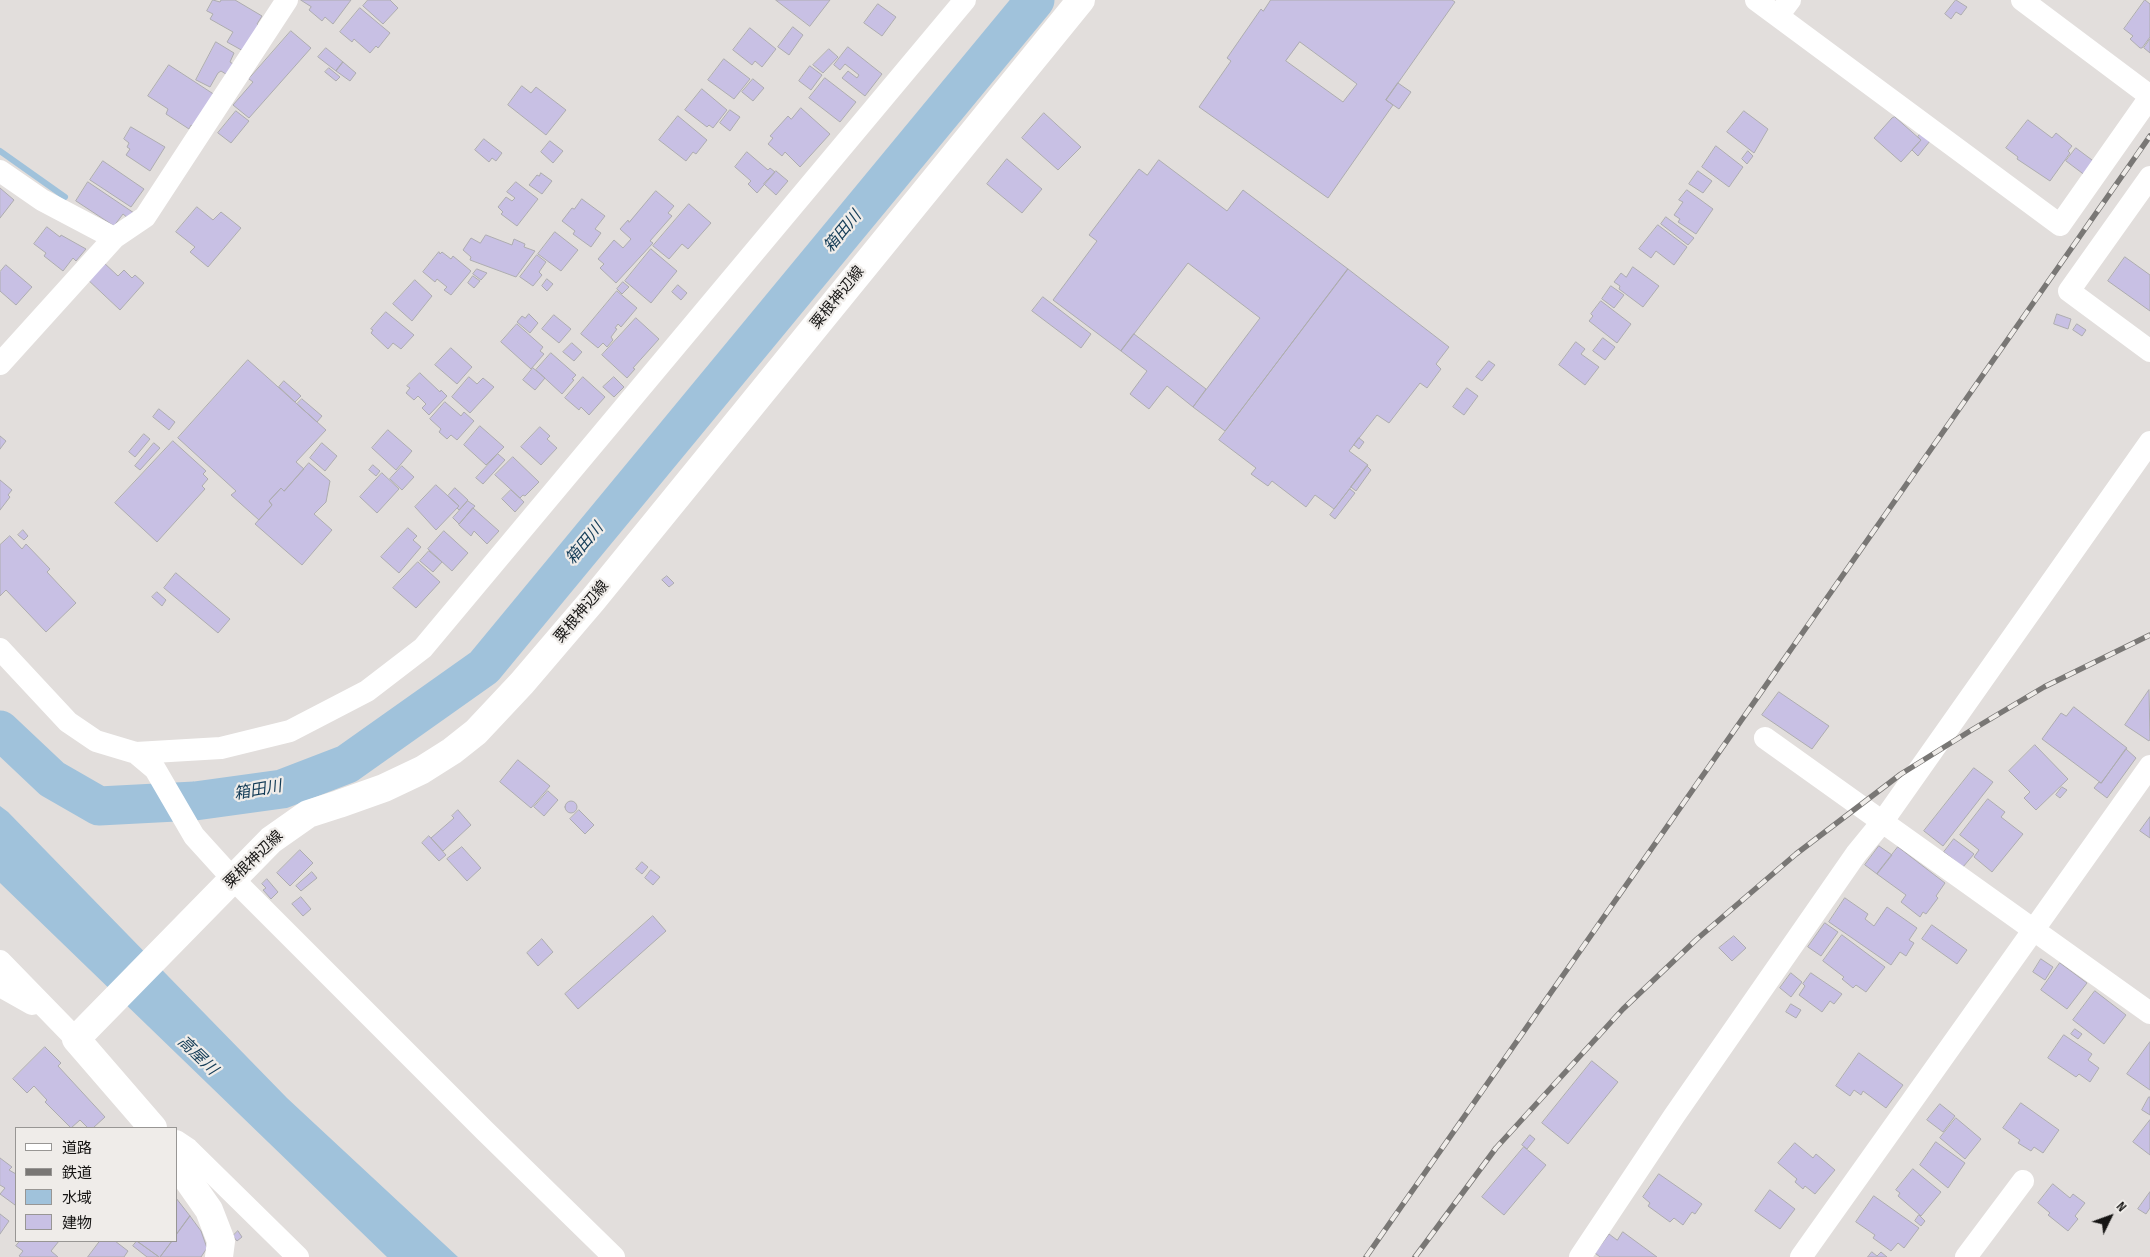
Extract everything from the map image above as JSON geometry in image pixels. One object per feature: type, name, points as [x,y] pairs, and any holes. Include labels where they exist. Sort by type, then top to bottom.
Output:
[{"type":"main road","name":"粟根神辺線","points":[[80,1035],[271,840],[308,814],[339,804],[422,770],[452,751],[476,732],[522,683],[592,601],[1081,0]]},
{"type":"main road","points":[[80,1035],[153,1126]]},
{"type":"main road","points":[[178,1166],[210,1210],[221,1241],[219,1257]]},
{"type":"street","points":[[0,364],[114,238],[145,217],[287,0]]},
{"type":"street","points":[[0,649],[68,722],[96,741],[136,753],[221,748],[290,731],[367,691],[423,648],[965,0]]},
{"type":"street","points":[[1756,0],[1784,8],[2060,225],[2150,96],[2022,0]]},
{"type":"street","points":[[0,171],[42,200],[114,238]]},
{"type":"street","points":[[2150,177],[2069,291],[2150,351]]},
{"type":"street","points":[[1580,1257],[1856,854],[1883,821],[2150,442]]},
{"type":"street","points":[[1765,738],[2150,1013]]},
{"type":"street","points":[[136,753],[155,768],[194,836],[227,886],[485,1131],[614,1257]]},
{"type":"street","points":[[1801,1257],[2150,766]]},
{"type":"street","points":[[0,961],[50,1013]]},
{"type":"street","points":[[0,986],[50,1013],[80,1035]]},
{"type":"street","points":[[178,1142],[188,1149],[298,1257]]},
{"type":"street","points":[[1966,1257],[2023,1182]]},
{"type":"water","name":"高屋川","points":[[0,806],[287,1098],[458,1257],[387,1257],[0,883]]},
{"type":"building","points":[[213,0],[220,2],[221,0],[235,0],[262,16],[257,24],[260,26],[245,52],[227,42],[233,32],[210,19],[213,14],[207,11]]},
{"type":"building","points":[[301,0],[351,0],[333,24],[325,17],[322,21],[309,10],[311,7]]},
{"type":"building","points":[[368,0],[390,0],[398,8],[383,24],[363,6]]},
{"type":"building","points":[[776,0],[830,0],[810,26]]},
{"type":"building","points":[[1271,0],[1452,0],[1455,2],[1386,100],[1393,105],[1328,198],[1199,107],[1231,61],[1227,58],[1261,9],[1263,11]],"holes":[[[1300,42],[1357,84],[1343,102],[1286,61]]]},
{"type":"building","points":[[1956,0],[1967,7],[1961,15],[1956,12],[1951,19],[1945,14]]},
{"type":"building","points":[[2145,0],[2150,4],[2150,37],[2140,48],[2130,39],[2133,36],[2124,29]]},
{"type":"building","points":[[878,4],[896,17],[882,36],[864,23]]},
{"type":"building","points":[[360,8],[390,33],[378,48],[376,46],[370,53],[354,39],[352,42],[340,32]]},
{"type":"building","points":[[793,27],[803,35],[789,55],[778,47]]},
{"type":"building","points":[[750,28],[776,49],[762,67],[755,61],[752,65],[733,50]]},
{"type":"building","points":[[291,31],[311,48],[249,118],[233,105],[253,82],[249,79]]},
{"type":"building","points":[[2150,39],[2150,53],[2144,48]]},
{"type":"building","points":[[216,42],[234,53],[230,62],[235,65],[229,76],[221,71],[218,73],[210,87],[196,80]]},
{"type":"building","points":[[848,47],[882,74],[865,96],[842,78],[848,71],[857,78],[859,75],[845,64],[840,70],[834,65]]},
{"type":"building","points":[[326,48],[343,62],[336,71],[318,57]]},
{"type":"building","points":[[829,49],[838,57],[823,73],[813,65]]},
{"type":"building","points":[[724,59],[750,79],[734,99],[708,80]]},
{"type":"building","points":[[343,62],[356,73],[350,81],[336,71]]},
{"type":"building","points":[[169,65],[215,95],[194,127],[191,125],[189,129],[166,114],[168,109],[148,96]]},
{"type":"building","points":[[810,66],[822,75],[811,90],[799,81]]},
{"type":"building","points":[[329,68],[340,77],[336,81],[325,72]]},
{"type":"building","points":[[825,78],[856,102],[840,122],[809,98]]},
{"type":"building","points":[[753,79],[764,88],[753,101],[742,92]]},
{"type":"building","points":[[1398,83],[1411,92],[1399,109],[1386,100]]},
{"type":"building","points":[[522,86],[531,93],[536,87],[566,110],[546,135],[508,105]]},
{"type":"building","points":[[702,89],[727,110],[713,128],[709,125],[707,127],[685,110]]},
{"type":"building","points":[[801,108],[830,134],[800,167],[785,152],[782,156],[768,144],[773,138],[770,136],[788,116],[791,119]]},
{"type":"building","points":[[730,110],[740,117],[730,131],[720,123]]},
{"type":"building","points":[[236,111],[249,121],[231,143],[218,133]]},
{"type":"building","points":[[1744,111],[1768,129],[1754,153],[1727,132]]},
{"type":"building","points":[[1044,113],[1081,147],[1058,170],[1022,138]]},
{"type":"building","points":[[678,116],[707,140],[696,154],[693,152],[686,161],[659,140]]},
{"type":"building","points":[[1895,117],[1921,140],[1901,162],[1874,138]]},
{"type":"building","points":[[2028,120],[2052,138],[2056,133],[2072,146],[2068,151],[2070,153],[2050,181],[2017,159],[2018,157],[2006,148]]},
{"type":"building","points":[[131,127],[165,147],[150,171],[126,155],[130,149],[127,147],[129,143],[124,139]]},
{"type":"building","points":[[1921,133],[1930,141],[1918,156],[1912,150],[1921,140],[1918,137]]},
{"type":"building","points":[[484,139],[502,153],[496,161],[492,158],[489,162],[475,150]]},
{"type":"building","points":[[550,141],[563,151],[553,163],[541,152]]},
{"type":"building","points":[[1716,146],[1743,167],[1729,187],[1702,167]]},
{"type":"building","points":[[2076,148],[2096,163],[2086,176],[2066,161]]},
{"type":"building","points":[[1748,151],[1753,156],[1747,164],[1742,159]]},
{"type":"building","points":[[747,152],[768,170],[770,168],[775,172],[757,193],[748,184],[751,181],[735,167]]},
{"type":"building","points":[[1007,159],[1042,189],[1022,213],[987,184]]},
{"type":"building","points":[[1159,160],[1227,211],[1243,190],[1348,269],[1225,431],[1193,407],[1260,318],[1188,263],[1121,351],[1053,300],[1097,241],[1089,235],[1139,169],[1147,175]]},
{"type":"building","points":[[103,161],[144,189],[131,207],[90,180]]},
{"type":"building","points":[[776,171],[788,181],[776,195],[764,184]]},
{"type":"building","points":[[1698,171],[1712,181],[1703,193],[1689,184]]},
{"type":"building","points":[[541,173],[552,181],[542,194],[529,185]]},
{"type":"building","points":[[88,182],[134,213],[129,219],[123,214],[114,226],[76,201]]},
{"type":"building","points":[[516,182],[538,199],[517,226],[501,214],[503,212],[498,207],[506,197],[512,201],[515,198],[507,192]]},
{"type":"building","points":[[0,188],[14,200],[0,218]]},
{"type":"building","points":[[1687,190],[1713,209],[1696,234],[1678,222],[1680,219],[1674,215],[1683,202],[1679,200]]},
{"type":"building","points":[[656,191],[674,206],[668,213],[672,216],[650,241],[653,243],[616,283],[600,268],[604,264],[598,259],[614,240],[623,248],[631,239],[620,229],[628,220],[629,222]]},
{"type":"building","points":[[582,199],[605,216],[595,229],[601,233],[591,247],[573,234],[575,231],[562,221]]},
{"type":"building","points":[[689,204],[711,223],[688,249],[682,244],[669,259],[653,246]]},
{"type":"building","points":[[197,207],[213,220],[221,212],[241,228],[208,267],[190,252],[195,247],[176,232]]},
{"type":"building","points":[[1666,217],[1694,238],[1688,245],[1661,224]]},
{"type":"building","points":[[1658,225],[1687,247],[1674,265],[1656,251],[1651,258],[1639,249]]},
{"type":"building","points":[[47,227],[60,237],[61,235],[86,249],[76,261],[73,258],[63,271],[44,256],[46,253],[34,244]]},
{"type":"building","points":[[555,232],[578,250],[561,271],[538,254]]},
{"type":"building","points":[[486,235],[512,245],[514,239],[525,244],[524,247],[535,251],[516,277],[470,260],[471,257],[463,250],[471,238],[480,243]]},
{"type":"building","points":[[651,249],[677,271],[651,303],[625,281]]},
{"type":"building","points":[[439,252],[440,254],[442,252],[451,259],[453,256],[471,271],[451,295],[444,290],[447,287],[437,279],[435,282],[423,272]]},
{"type":"building","points":[[537,255],[546,262],[539,272],[542,275],[533,286],[520,277]]},
{"type":"building","points":[[2125,257],[2150,275],[2150,311],[2108,281]]},
{"type":"building","points":[[102,261],[118,276],[124,270],[132,278],[135,275],[144,283],[120,310],[86,278]]},
{"type":"building","points":[[6,265],[32,287],[16,305],[0,291],[0,272]]},
{"type":"building","points":[[1633,267],[1659,286],[1643,307],[1619,289],[1620,286],[1614,282],[1621,273],[1626,277]]},
{"type":"building","points":[[477,269],[487,273],[481,280],[473,274]]},
{"type":"building","points":[[1348,269],[1449,347],[1436,364],[1441,369],[1427,388],[1420,383],[1389,423],[1377,415],[1349,451],[1368,465],[1334,509],[1315,495],[1306,507],[1272,481],[1268,486],[1251,474],[1256,468],[1219,440]]},
{"type":"building","points":[[473,276],[480,281],[474,288],[468,283]]},
{"type":"building","points":[[547,279],[553,284],[547,291],[542,286]]},
{"type":"building","points":[[415,280],[432,296],[412,321],[393,304]]},
{"type":"building","points":[[623,282],[629,287],[622,294],[617,289]]},
{"type":"building","points":[[678,285],[687,293],[681,300],[672,292]]},
{"type":"building","points":[[1611,286],[1624,295],[1614,308],[1602,299]]},
{"type":"building","points":[[617,291],[637,308],[621,327],[618,324],[611,337],[613,340],[607,347],[603,343],[598,348],[581,334]]},
{"type":"building","points":[[1043,297],[1091,334],[1081,348],[1032,311]]},
{"type":"building","points":[[1601,301],[1631,324],[1617,343],[1589,321],[1593,316],[1591,314]]},
{"type":"building","points":[[386,312],[414,335],[401,349],[393,343],[388,349],[371,333],[373,330],[371,329]]},
{"type":"building","points":[[529,314],[538,323],[530,333],[517,322],[522,316],[525,318]]},
{"type":"building","points":[[2057,314],[2071,319],[2068,329],[2054,324]]},
{"type":"building","points":[[554,315],[571,329],[559,343],[542,329]]},
{"type":"building","points":[[636,318],[659,339],[633,368],[635,369],[627,378],[602,355]]},
{"type":"building","points":[[517,324],[543,347],[540,351],[544,354],[531,369],[501,342]]},
{"type":"building","points":[[2077,324],[2086,330],[2082,336],[2073,330]]},
{"type":"building","points":[[1134,334],[1206,389],[1193,407],[1167,386],[1149,409],[1130,394],[1147,371],[1121,351]]},
{"type":"building","points":[[1603,338],[1615,347],[1605,360],[1593,351]]},
{"type":"building","points":[[1576,342],[1585,349],[1581,354],[1599,367],[1585,385],[1559,365]]},
{"type":"building","points":[[572,343],[582,352],[574,361],[563,352]]},
{"type":"building","points":[[451,348],[472,367],[457,384],[435,365]]},
{"type":"building","points":[[551,353],[576,375],[562,394],[536,370]]},
{"type":"building","points":[[248,360],[326,430],[296,462],[304,469],[284,491],[281,488],[269,501],[272,505],[259,520],[231,495],[236,491],[178,438]]},
{"type":"building","points":[[1489,361],[1495,365],[1482,381],[1476,377]]},
{"type":"building","points":[[533,368],[545,378],[535,390],[523,380]]},
{"type":"building","points":[[420,373],[447,396],[429,415],[422,408],[426,404],[418,396],[414,400],[406,393],[410,388],[407,386]]},
{"type":"building","points":[[469,377],[477,384],[483,378],[494,387],[470,413],[452,397]]},
{"type":"building","points":[[583,377],[605,397],[589,415],[581,407],[579,410],[565,398]]},
{"type":"building","points":[[614,377],[624,387],[614,397],[603,387]]},
{"type":"building","points":[[284,381],[301,396],[295,402],[279,387]]},
{"type":"building","points":[[1467,388],[1478,396],[1464,415],[1453,407]]},
{"type":"building","points":[[302,399],[322,416],[317,422],[297,404]]},
{"type":"building","points":[[445,402],[461,416],[464,412],[474,421],[457,440],[451,435],[447,439],[439,432],[441,429],[430,419]]},
{"type":"building","points":[[159,409],[175,422],[169,430],[153,417]]},
{"type":"building","points":[[480,426],[504,447],[486,465],[464,445]]},
{"type":"building","points":[[540,427],[550,436],[547,439],[557,448],[541,465],[521,447]]},
{"type":"building","points":[[388,430],[412,451],[396,470],[372,448]]},
{"type":"building","points":[[144,434],[150,439],[135,457],[129,452]]},
{"type":"building","points":[[0,436],[6,441],[0,449]]},
{"type":"building","points":[[1359,438],[1364,442],[1359,449],[1354,445]]},
{"type":"building","points":[[173,441],[206,471],[203,474],[208,479],[202,486],[205,489],[157,542],[115,503]]},
{"type":"building","points":[[154,443],[160,448],[140,470],[135,466]]},
{"type":"building","points":[[322,443],[337,456],[325,471],[310,458]]},
{"type":"building","points":[[498,454],[505,460],[483,484],[476,478]]},
{"type":"building","points":[[513,457],[539,482],[525,496],[523,495],[520,498],[495,475]]},
{"type":"building","points":[[309,463],[330,481],[326,502],[314,514],[332,530],[302,565],[255,524],[272,505],[269,501],[281,488],[284,491]]},
{"type":"building","points":[[373,465],[380,471],[376,476],[369,470]]},
{"type":"building","points":[[402,466],[414,477],[402,490],[390,479]]},
{"type":"building","points":[[1367,466],[1371,470],[1356,491],[1351,487]]},
{"type":"building","points":[[382,473],[399,489],[377,513],[360,497]]},
{"type":"building","points":[[0,480],[12,490],[8,495],[10,497],[0,510]]},
{"type":"building","points":[[436,485],[459,506],[436,530],[415,507]]},
{"type":"building","points":[[455,488],[468,500],[459,510],[457,508],[459,506],[448,496]]},
{"type":"building","points":[[1350,489],[1355,493],[1335,519],[1330,515]]},
{"type":"building","points":[[511,490],[524,502],[515,512],[502,499]]},
{"type":"building","points":[[468,501],[475,506],[459,524],[453,518]]},
{"type":"building","points":[[473,508],[499,531],[487,544],[474,531],[471,536],[459,525]]},
{"type":"building","points":[[408,528],[417,536],[413,540],[421,547],[399,573],[381,557]]},
{"type":"building","points":[[23,530],[28,536],[24,540],[18,535]]},
{"type":"building","points":[[444,531],[468,553],[452,571],[428,549]]},
{"type":"building","points":[[10,536],[22,549],[26,544],[50,569],[47,572],[76,603],[46,632],[6,590],[0,596],[0,545]]},
{"type":"building","points":[[429,551],[442,562],[433,572],[420,561]]},
{"type":"building","points":[[418,562],[440,582],[416,608],[393,588]]},
{"type":"building","points":[[176,573],[230,619],[218,633],[164,588]]},
{"type":"building","points":[[667,576],[674,583],[669,587],[662,580]]},
{"type":"building","points":[[157,592],[166,600],[162,606],[152,597]]},
{"type":"building","points":[[2149,690],[2150,739],[2149,741],[2125,725]]},
{"type":"building","points":[[1779,692],[1829,726],[1812,749],[1762,715]]},
{"type":"building","points":[[2074,707],[2127,748],[2101,783],[2042,739],[2061,713],[2066,716]]},
{"type":"building","points":[[2035,745],[2068,779],[2036,810],[2024,798],[2030,792],[2009,771]]},
{"type":"building","points":[[2126,749],[2136,758],[2107,798],[2094,788],[2099,782],[2101,783]]},
{"type":"building","points":[[518,760],[550,786],[531,808],[500,782]]},
{"type":"building","points":[[1974,768],[1993,782],[1943,846],[1924,831]]},
{"type":"building","points":[[2062,787],[2067,790],[2060,798],[2056,795]]},
{"type":"building","points":[[548,791],[558,800],[544,816],[534,807]]},
{"type":"building","points":[[1988,799],[2005,812],[2001,817],[2023,834],[1992,872],[1974,857],[1979,850],[1960,835]]},
{"type":"building","points":[[571,801],[577,807],[571,813],[565,807]]},
{"type":"building","points":[[458,810],[471,825],[443,851],[431,838],[454,818],[452,816]]},
{"type":"building","points":[[579,810],[594,825],[585,834],[570,819]]},
{"type":"building","points":[[2150,817],[2150,838],[2140,831]]},
{"type":"building","points":[[429,836],[446,855],[439,861],[422,843]]},
{"type":"building","points":[[1954,839],[1974,854],[1963,867],[1944,852]]},
{"type":"building","points":[[1879,846],[1892,855],[1877,874],[1865,865]]},
{"type":"building","points":[[462,847],[481,868],[467,881],[447,859]]},
{"type":"building","points":[[1898,847],[1945,883],[1936,896],[1938,898],[1926,914],[1923,912],[1920,917],[1901,902],[1906,895],[1877,874]]},
{"type":"building","points":[[300,850],[313,863],[290,886],[277,873]]},
{"type":"building","points":[[642,862],[648,867],[642,874],[636,869]]},
{"type":"building","points":[[651,870],[660,877],[653,885],[645,878]]},
{"type":"building","points":[[312,872],[317,878],[301,891],[296,886]]},
{"type":"building","points":[[267,879],[278,892],[271,899],[263,890],[266,888],[262,884]]},
{"type":"building","points":[[301,897],[311,909],[303,916],[292,904]]},
{"type":"building","points":[[1845,898],[1868,914],[1865,919],[1874,926],[1887,907],[1917,928],[1909,940],[1914,943],[1906,956],[1900,952],[1891,965],[1829,922]]},
{"type":"building","points":[[653,916],[666,931],[578,1009],[565,994]]},
{"type":"building","points":[[1825,923],[1838,932],[1821,956],[1808,947]]},
{"type":"building","points":[[1932,925],[1967,950],[1957,964],[1922,939]]},
{"type":"building","points":[[1842,935],[1885,967],[1866,992],[1856,985],[1853,988],[1842,979],[1844,977],[1823,961]]},
{"type":"building","points":[[1734,936],[1746,948],[1732,961],[1719,948]]},
{"type":"building","points":[[542,939],[553,952],[538,966],[527,953]]},
{"type":"building","points":[[2041,959],[2053,967],[2045,980],[2033,972]]},
{"type":"building","points":[[2060,963],[2087,983],[2067,1009],[2041,990]]},
{"type":"building","points":[[1791,973],[1802,982],[1791,997],[1780,988]]},
{"type":"building","points":[[1811,973],[1842,994],[1834,1004],[1830,1001],[1822,1012],[1799,995],[1805,986],[1803,984]]},
{"type":"building","points":[[2095,991],[2126,1015],[2104,1044],[2073,1020]]},
{"type":"building","points":[[1791,1004],[1801,1010],[1796,1018],[1786,1012]]},
{"type":"building","points":[[2075,1029],[2082,1034],[2078,1039],[2071,1034]]},
{"type":"building","points":[[2064,1035],[2092,1054],[2088,1060],[2099,1068],[2090,1082],[2079,1074],[2076,1077],[2048,1058]]},
{"type":"building","points":[[2150,1042],[2150,1090],[2127,1074]]},
{"type":"building","points":[[45,1047],[61,1063],[58,1066],[105,1117],[94,1127],[87,1127],[80,1120],[70,1127],[45,1102],[47,1100],[34,1086],[27,1093],[13,1079]]},
{"type":"building","points":[[1859,1053],[1903,1085],[1886,1108],[1863,1091],[1861,1095],[1854,1090],[1850,1096],[1836,1086]]},
{"type":"building","points":[[1592,1061],[1618,1082],[1568,1144],[1542,1123]]},
{"type":"building","points":[[2150,1097],[2150,1115],[2142,1110]]},
{"type":"building","points":[[2021,1103],[2059,1130],[2043,1153],[2034,1147],[2031,1151],[2018,1143],[2020,1140],[2003,1128]]},
{"type":"building","points":[[1940,1104],[1955,1116],[1943,1132],[1927,1120]]},
{"type":"building","points":[[1956,1118],[1981,1139],[1965,1159],[1940,1138]]},
{"type":"building","points":[[2150,1120],[2150,1155],[2133,1142]]},
{"type":"building","points":[[1530,1135],[1535,1139],[1527,1149],[1522,1145]]},
{"type":"building","points":[[1936,1142],[1965,1163],[1948,1188],[1920,1165]]},
{"type":"building","points":[[1795,1143],[1813,1158],[1816,1154],[1835,1170],[1815,1194],[1805,1186],[1803,1189],[1795,1182],[1797,1179],[1778,1163]]},
{"type":"building","points":[[1524,1147],[1546,1165],[1504,1215],[1482,1197]]},
{"type":"building","points":[[0,1158],[12,1167],[9,1170],[15,1173],[15,1205],[0,1194],[5,1188],[0,1185]]},
{"type":"building","points":[[1913,1169],[1941,1192],[1921,1216],[1898,1196],[1900,1193],[1896,1190]]},
{"type":"building","points":[[1659,1174],[1702,1204],[1695,1214],[1692,1212],[1683,1225],[1674,1218],[1670,1222],[1648,1206],[1650,1203],[1643,1197]]},
{"type":"building","points":[[2053,1184],[2070,1198],[2073,1194],[2085,1203],[2075,1216],[2078,1219],[2068,1231],[2048,1215],[2050,1213],[2038,1203]]},
{"type":"building","points":[[1770,1190],[1795,1209],[1780,1229],[1755,1211]]},
{"type":"building","points":[[2150,1192],[2150,1208],[2146,1214],[2138,1209]]},
{"type":"building","points":[[1874,1196],[1919,1228],[1904,1248],[1898,1243],[1891,1251],[1873,1238],[1875,1235],[1856,1222]]},
{"type":"building","points":[[178,1201],[190,1216],[178,1232]]},
{"type":"building","points":[[0,1214],[9,1221],[0,1234]]},
{"type":"building","points":[[1919,1215],[1925,1221],[1921,1226],[1915,1221]]},
{"type":"building","points":[[190,1216],[201,1231],[207,1248],[201,1257],[160,1257],[171,1242],[178,1242],[178,1232]]},
{"type":"building","points":[[238,1231],[242,1237],[237,1241],[233,1236]]},
{"type":"building","points":[[1623,1232],[1657,1257],[1600,1257],[1595,1253],[1609,1234],[1617,1240]]},
{"type":"building","points":[[19,1242],[58,1242],[51,1251],[58,1257],[21,1257],[19,1256],[23,1251],[16,1246]]},
{"type":"building","points":[[99,1242],[116,1242],[128,1251],[124,1257],[88,1257]]},
{"type":"building","points":[[138,1242],[171,1242],[160,1257]]},
{"type":"building","points":[[138,1242],[159,1257],[147,1257],[133,1246]]},
{"type":"building","points":[[1872,1252],[1877,1256],[1881,1252],[1887,1257],[1868,1257]]},
{"type":"waterway","name":"箱田川","points":[[0,730],[52,779],[99,806],[195,801],[282,789],[347,764],[484,667],[1035,0]]},
{"type":"waterway","points":[[0,151],[65,197]]},
{"type":"railway","points":[[1366,1257],[2150,136]]},
{"type":"railway","points":[[1415,1257],[1496,1148],[1623,1009],[1697,939],[1796,854],[1901,774],[1970,731],[2044,687],[2150,635]]}]
